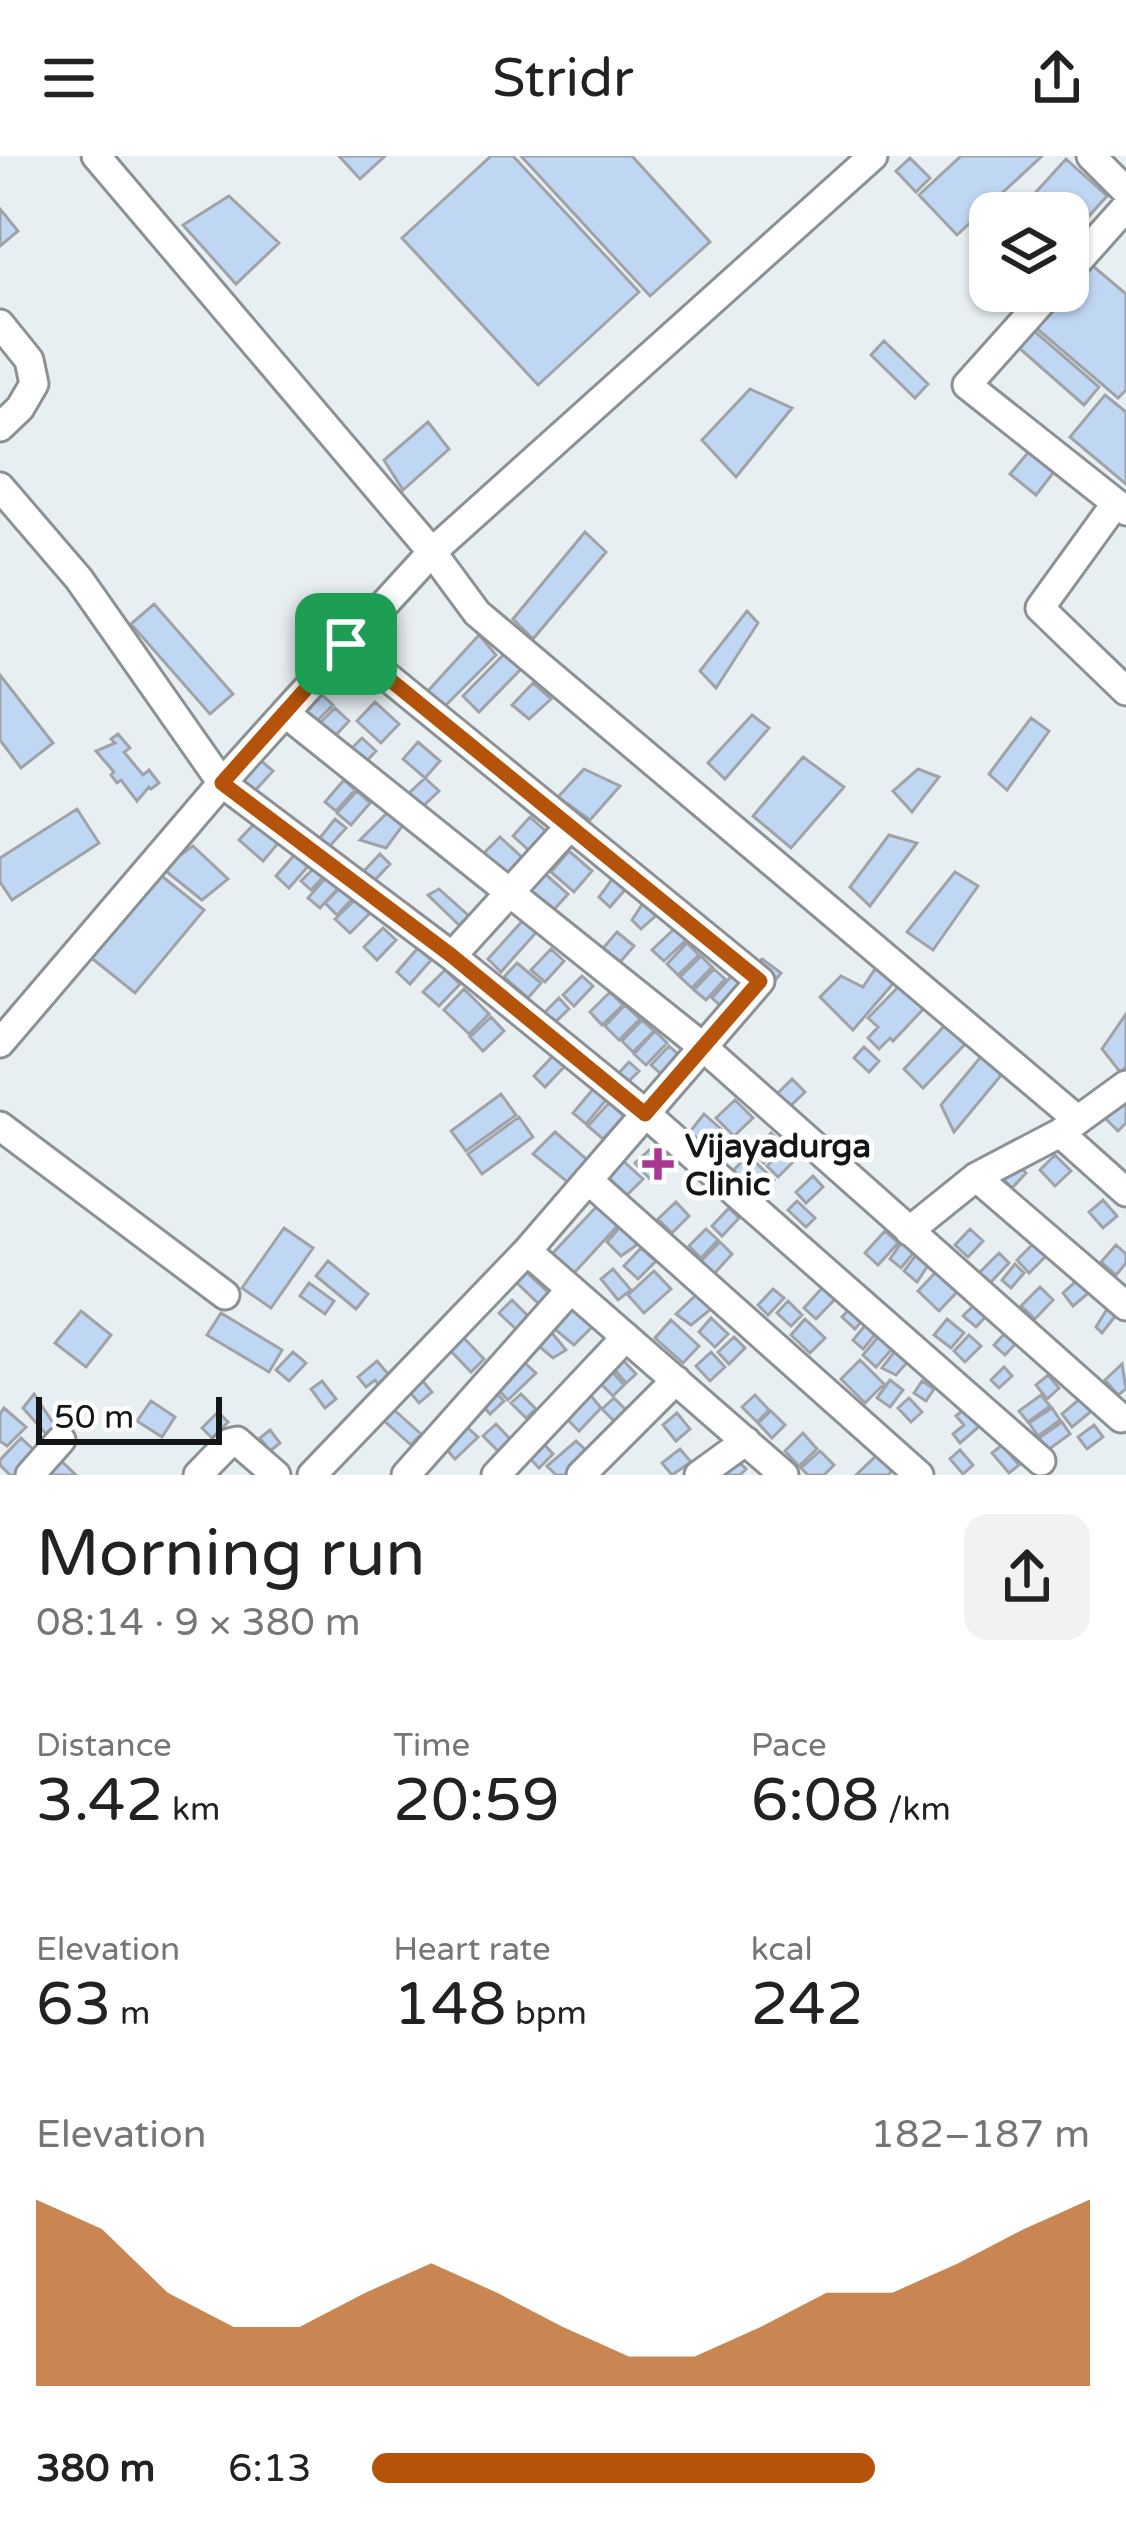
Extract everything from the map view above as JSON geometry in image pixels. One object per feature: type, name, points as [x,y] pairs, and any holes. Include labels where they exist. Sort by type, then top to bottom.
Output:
[{"type":"street","points":[[95,156],[432,551],[477,614],[1069,1127],[1126,1192]]},
{"type":"street","points":[[0,1042],[222,783],[432,551],[873,156]]},
{"type":"street","points":[[1091,156],[1126,191]]},
{"type":"street","points":[[1089,248],[1126,207]]},
{"type":"street","points":[[1032,312],[967,385],[1121,507],[1040,608],[1126,691]]},
{"type":"street","points":[[0,324],[29,360],[34,384],[20,408],[0,427]]},
{"type":"street","points":[[0,487],[79,579],[222,783],[452,956],[645,1114],[1041,1461]]},
{"type":"street","points":[[312,1475],[527,1251],[760,981],[346,644]]},
{"type":"street","points":[[285,713],[704,1047],[1121,1418]]},
{"type":"street","points":[[452,956],[570,826]]},
{"type":"street","points":[[909,1232],[976,1177],[1069,1127],[1126,1085]]},
{"type":"street","points":[[0,1126],[224,1295]]},
{"type":"street","points":[[976,1177],[1126,1306]]},
{"type":"street","points":[[588,1180],[919,1475]]},
{"type":"street","points":[[527,1251],[784,1475]]},
{"type":"street","points":[[406,1475],[572,1289]]},
{"type":"street","points":[[496,1475],[626,1337]]},
{"type":"street","points":[[581,1475],[676,1380]]},
{"type":"street","points":[[30,1475],[61,1440]]},
{"type":"street","points":[[198,1475],[229,1443],[237,1441],[277,1475]]},
{"type":"street","points":[[699,1475],[746,1441]]},
{"type":"building","points":[[339,156],[385,156],[360,179]]},
{"type":"building","points":[[491,156],[513,156],[639,292],[538,385],[402,238]]},
{"type":"building","points":[[521,156],[632,156],[710,242],[650,296]]},
{"type":"building","points":[[961,156],[1042,156],[1003,192],[969,192],[969,224],[957,235],[919,195]]},
{"type":"building","points":[[910,158],[930,178],[916,192],[896,171]]},
{"type":"building","points":[[1066,159],[1107,196],[1089,216],[1089,192],[1036,192]]},
{"type":"building","points":[[229,196],[279,243],[236,284],[183,225]]},
{"type":"building","points":[[0,209],[18,231],[0,246]]},
{"type":"building","points":[[1089,263],[1126,294],[1126,390],[1118,398],[1035,327],[1047,312],[1089,312]]},
{"type":"building","points":[[1033,330],[1099,387],[1084,405],[1018,347]]},
{"type":"building","points":[[884,341],[928,384],[915,398],[871,355]]},
{"type":"building","points":[[750,389],[792,408],[736,477],[702,440]]},
{"type":"building","points":[[1105,395],[1126,412],[1126,484],[1070,437]]},
{"type":"building","points":[[428,422],[449,449],[403,490],[384,460]]},
{"type":"building","points":[[1032,448],[1057,468],[1036,495],[1010,474]]},
{"type":"building","points":[[585,532],[606,552],[533,639],[513,619]]},
{"type":"building","points":[[154,604],[233,694],[210,714],[131,624]]},
{"type":"building","points":[[747,611],[758,623],[716,688],[700,671]]},
{"type":"building","points":[[479,635],[496,655],[445,706],[428,691]]},
{"type":"building","points":[[504,654],[521,669],[479,712],[463,696]]},
{"type":"building","points":[[0,675],[53,743],[21,768],[0,740]]},
{"type":"building","points":[[533,683],[551,699],[529,719],[512,705]]},
{"type":"building","points":[[320,693],[333,705],[317,721],[304,709]]},
{"type":"building","points":[[375,702],[399,724],[381,743],[357,721]]},
{"type":"building","points":[[335,708],[349,721],[331,740],[317,726]]},
{"type":"building","points":[[752,715],[769,728],[725,779],[708,763]]},
{"type":"building","points":[[1031,718],[1049,731],[1007,790],[989,774]]},
{"type":"building","points":[[118,734],[130,748],[124,752],[143,775],[149,770],[159,783],[137,801],[121,780],[117,783],[96,751],[115,743],[111,739]]},
{"type":"building","points":[[362,738],[376,751],[360,768],[346,754]]},
{"type":"building","points":[[418,742],[440,761],[425,778],[403,759]]},
{"type":"building","points":[[803,757],[844,787],[791,848],[753,816]]},
{"type":"building","points":[[259,759],[273,771],[252,794],[238,782]]},
{"type":"building","points":[[584,769],[620,786],[590,820],[558,797]]},
{"type":"building","points":[[918,769],[939,777],[912,812],[893,791]]},
{"type":"building","points":[[425,778],[439,791],[421,808],[407,795]]},
{"type":"building","points":[[344,780],[355,790],[336,811],[325,802]]},
{"type":"building","points":[[357,791],[370,803],[351,825],[337,813]]},
{"type":"building","points":[[393,807],[409,817],[386,848],[360,840]]},
{"type":"building","points":[[77,809],[99,843],[12,900],[0,882],[0,858]]},
{"type":"building","points":[[530,817],[549,834],[533,854],[513,836]]},
{"type":"building","points":[[335,819],[346,828],[329,847],[319,839]]},
{"type":"building","points":[[257,821],[280,841],[263,861],[239,840]]},
{"type":"building","points":[[889,835],[917,843],[870,906],[850,887]]},
{"type":"building","points":[[500,837],[526,861],[508,879],[482,855]]},
{"type":"building","points":[[193,846],[228,879],[202,900],[162,868]]},
{"type":"building","points":[[569,851],[592,871],[574,892],[551,872]]},
{"type":"building","points":[[297,852],[310,864],[289,888],[276,876]]},
{"type":"building","points":[[380,854],[390,864],[373,882],[363,872]]},
{"type":"building","points":[[316,866],[325,875],[311,890],[301,881]]},
{"type":"building","points":[[543,872],[568,894],[550,914],[525,893]]},
{"type":"building","points":[[955,872],[978,886],[933,950],[907,932]]},
{"type":"building","points":[[158,873],[204,910],[135,993],[89,956]]},
{"type":"building","points":[[329,874],[341,885],[320,908],[308,898]]},
{"type":"building","points":[[616,874],[630,884],[610,907],[599,897]]},
{"type":"building","points":[[344,884],[355,896],[337,915],[325,903]]},
{"type":"building","points":[[439,889],[469,916],[459,925],[428,895]]},
{"type":"building","points":[[647,897],[661,911],[641,929],[632,920]]},
{"type":"building","points":[[357,898],[371,912],[350,933],[335,919]]},
{"type":"building","points":[[525,918],[540,928],[501,972],[488,959]]},
{"type":"building","points":[[383,928],[396,940],[377,960],[364,947]]},
{"type":"building","points":[[674,929],[686,940],[664,961],[652,950]]},
{"type":"building","points":[[617,932],[634,946],[615,968],[598,954]]},
{"type":"building","points":[[687,943],[699,955],[678,975],[667,964]]},
{"type":"building","points":[[418,948],[431,960],[410,984],[397,972]]},
{"type":"building","points":[[551,949],[564,961],[545,982],[531,970]]},
{"type":"building","points":[[701,956],[712,967],[692,988],[680,977]]},
{"type":"building","points":[[762,959],[781,973],[772,984],[753,970]]},
{"type":"building","points":[[517,963],[541,983],[528,998],[504,977]]},
{"type":"building","points":[[879,963],[896,980],[853,1030],[820,997],[841,976],[863,987]]},
{"type":"building","points":[[714,969],[725,979],[706,1000],[694,990]]},
{"type":"building","points":[[445,970],[460,984],[439,1006],[423,992]]},
{"type":"building","points":[[733,974],[746,985],[724,1009],[712,998]]},
{"type":"building","points":[[582,976],[593,986],[574,1006],[563,995]]},
{"type":"building","points":[[906,979],[930,1002],[893,1041],[890,1038],[879,1049],[868,1038],[878,1027],[868,1018]]},
{"type":"building","points":[[464,989],[489,1014],[469,1034],[444,1010]]},
{"type":"building","points":[[610,992],[623,1005],[602,1025],[590,1012]]},
{"type":"building","points":[[559,998],[569,1009],[551,1026],[541,1016]]},
{"type":"building","points":[[625,1005],[640,1019],[619,1040],[605,1026]]},
{"type":"building","points":[[1126,1014],[1126,1066],[1121,1073],[1102,1049]]},
{"type":"building","points":[[491,1017],[504,1031],[483,1051],[470,1037]]},
{"type":"building","points":[[642,1020],[654,1031],[633,1052],[622,1041]]},
{"type":"building","points":[[949,1021],[969,1040],[923,1088],[904,1069]]},
{"type":"building","points":[[655,1031],[667,1043],[646,1065],[634,1054]]},
{"type":"building","points":[[669,1046],[680,1056],[662,1075],[651,1065]]},
{"type":"building","points":[[864,1047],[879,1061],[869,1072],[854,1058]]},
{"type":"building","points":[[984,1053],[1008,1067],[954,1132],[941,1105]]},
{"type":"building","points":[[553,1056],[564,1067],[545,1087],[534,1076]]},
{"type":"building","points":[[629,1062],[639,1071],[625,1085],[616,1076]]},
{"type":"building","points":[[792,1079],[805,1092],[785,1111],[773,1098]]},
{"type":"building","points":[[593,1089],[606,1100],[586,1124],[573,1113]]},
{"type":"building","points":[[501,1094],[516,1115],[466,1151],[451,1131]]},
{"type":"building","points":[[1121,1099],[1126,1104],[1126,1123],[1118,1131],[1103,1116]]},
{"type":"building","points":[[735,1100],[753,1118],[734,1136],[716,1118]]},
{"type":"building","points":[[609,1103],[624,1116],[603,1139],[588,1126]]},
{"type":"building","points":[[704,1114],[722,1130],[704,1153],[685,1138]]},
{"type":"building","points":[[519,1117],[533,1137],[482,1174],[468,1154]]},
{"type":"building","points":[[555,1132],[591,1163],[570,1184],[533,1154]]},
{"type":"building","points":[[771,1133],[782,1144],[764,1163],[753,1152]]},
{"type":"building","points":[[657,1143],[673,1161],[651,1180],[635,1163]]},
{"type":"building","points":[[785,1148],[796,1159],[778,1177],[767,1166]]},
{"type":"building","points":[[748,1155],[774,1180],[757,1198],[731,1173]]},
{"type":"building","points":[[1055,1155],[1071,1171],[1055,1186],[1040,1170]]},
{"type":"building","points":[[621,1159],[643,1179],[627,1195],[606,1175]]},
{"type":"building","points":[[1015,1162],[1026,1173],[1012,1188],[1001,1177]]},
{"type":"building","points":[[813,1176],[823,1187],[806,1203],[796,1192]]},
{"type":"building","points":[[1103,1200],[1117,1216],[1103,1228],[1089,1212]]},
{"type":"building","points":[[797,1201],[815,1218],[806,1227],[788,1210]]},
{"type":"building","points":[[676,1202],[689,1216],[672,1233],[658,1219]]},
{"type":"building","points":[[599,1204],[620,1223],[574,1273],[552,1254]]},
{"type":"building","points":[[729,1208],[739,1218],[722,1236],[712,1226]]},
{"type":"building","points":[[620,1227],[638,1244],[621,1256],[607,1242]]},
{"type":"building","points":[[284,1228],[313,1248],[271,1308],[242,1288]]},
{"type":"building","points":[[706,1229],[718,1240],[701,1258],[689,1246]]},
{"type":"building","points":[[970,1229],[983,1241],[968,1257],[955,1245]]},
{"type":"building","points":[[885,1231],[898,1243],[878,1265],[865,1253]]},
{"type":"building","points":[[720,1242],[732,1254],[713,1275],[700,1262]]},
{"type":"building","points":[[902,1242],[914,1252],[901,1268],[890,1259]]},
{"type":"building","points":[[1035,1242],[1047,1255],[1029,1273],[1017,1260]]},
{"type":"building","points":[[1116,1245],[1126,1254],[1126,1263],[1116,1275],[1101,1262]]},
{"type":"building","points":[[641,1248],[656,1261],[638,1279],[624,1266]]},
{"type":"building","points":[[918,1252],[929,1264],[917,1282],[904,1271]]},
{"type":"building","points":[[999,1253],[1009,1263],[989,1284],[979,1273]]},
{"type":"building","points":[[328,1261],[368,1294],[356,1309],[316,1276]]},
{"type":"building","points":[[1015,1264],[1024,1273],[1011,1288],[1002,1280]]},
{"type":"building","points":[[613,1269],[631,1290],[618,1300],[601,1279]]},
{"type":"building","points":[[654,1271],[671,1289],[644,1313],[628,1295]]},
{"type":"building","points":[[937,1271],[958,1291],[939,1311],[918,1291]]},
{"type":"building","points":[[526,1272],[550,1294],[540,1305],[516,1282]]},
{"type":"building","points":[[1081,1277],[1092,1290],[1073,1306],[1063,1293]]},
{"type":"building","points":[[309,1283],[334,1301],[325,1314],[300,1296]]},
{"type":"building","points":[[1040,1287],[1053,1300],[1035,1319],[1021,1306]]},
{"type":"building","points":[[822,1288],[835,1299],[816,1319],[804,1308]]},
{"type":"building","points":[[773,1289],[784,1298],[768,1315],[758,1305]]},
{"type":"building","points":[[696,1295],[711,1309],[691,1325],[676,1314]]},
{"type":"building","points":[[512,1300],[532,1320],[519,1332],[499,1313]]},
{"type":"building","points":[[788,1301],[802,1315],[791,1326],[777,1313]]},
{"type":"building","points":[[978,1301],[990,1312],[976,1327],[963,1316]]},
{"type":"building","points":[[575,1305],[596,1323],[574,1345],[551,1326]]},
{"type":"building","points":[[851,1307],[864,1318],[855,1329],[842,1317]]},
{"type":"building","points":[[1107,1309],[1116,1315],[1102,1333],[1096,1327]]},
{"type":"building","points":[[81,1311],[111,1335],[86,1367],[55,1343]]},
{"type":"building","points":[[221,1313],[282,1350],[269,1372],[207,1335]]},
{"type":"building","points":[[711,1318],[728,1334],[715,1347],[699,1332]]},
{"type":"building","points":[[805,1319],[825,1338],[810,1353],[791,1335]]},
{"type":"building","points":[[947,1319],[964,1333],[951,1348],[934,1335]]},
{"type":"building","points":[[671,1320],[699,1346],[683,1363],[655,1338]]},
{"type":"building","points":[[868,1322],[878,1331],[863,1349],[853,1340]]},
{"type":"building","points":[[547,1327],[566,1350],[553,1358],[534,1342]]},
{"type":"building","points":[[1008,1330],[1019,1340],[1005,1355],[994,1345]]},
{"type":"building","points":[[460,1334],[484,1359],[471,1372],[447,1347]]},
{"type":"building","points":[[969,1335],[981,1346],[965,1362],[954,1351]]},
{"type":"building","points":[[734,1337],[745,1348],[729,1364],[718,1352]]},
{"type":"building","points":[[878,1337],[892,1349],[876,1367],[863,1355]]},
{"type":"building","points":[[898,1347],[911,1358],[896,1375],[882,1368]]},
{"type":"building","points":[[293,1352],[306,1363],[289,1381],[276,1370]]},
{"type":"building","points":[[711,1352],[725,1367],[710,1381],[696,1366]]},
{"type":"building","points":[[619,1356],[636,1374],[626,1383],[610,1364]]},
{"type":"building","points":[[518,1357],[536,1373],[508,1400],[493,1384]]},
{"type":"building","points":[[860,1360],[884,1384],[865,1403],[841,1379]]},
{"type":"building","points":[[377,1361],[389,1375],[366,1387],[358,1377]]},
{"type":"building","points":[[1122,1364],[1126,1389],[1118,1395],[1105,1380]]},
{"type":"building","points":[[607,1366],[624,1385],[613,1396],[595,1378]]},
{"type":"building","points":[[1004,1367],[1012,1376],[999,1388],[991,1380]]},
{"type":"building","points":[[1048,1375],[1059,1388],[1047,1399],[1036,1385]]},
{"type":"building","points":[[421,1379],[432,1392],[419,1403],[408,1390]]},
{"type":"building","points":[[890,1380],[903,1390],[890,1407],[877,1398]]},
{"type":"building","points":[[322,1381],[336,1399],[325,1408],[311,1389]]},
{"type":"building","points":[[922,1381],[934,1389],[926,1401],[914,1393]]},
{"type":"building","points":[[490,1387],[504,1401],[490,1414],[477,1399]]},
{"type":"building","points":[[587,1391],[601,1408],[579,1431],[563,1415]]},
{"type":"building","points":[[34,1394],[55,1426],[46,1434],[23,1408]]},
{"type":"building","points":[[521,1394],[536,1409],[526,1418],[511,1403]]},
{"type":"building","points":[[755,1395],[769,1410],[757,1422],[742,1407]]},
{"type":"building","points":[[1041,1395],[1050,1406],[1028,1422],[1019,1411]]},
{"type":"building","points":[[1083,1396],[1094,1409],[1072,1427],[1062,1414]]},
{"type":"building","points":[[614,1398],[628,1412],[616,1423],[602,1409]]},
{"type":"building","points":[[909,1398],[922,1412],[911,1422],[898,1408]]},
{"type":"building","points":[[151,1401],[175,1417],[162,1437],[137,1421]]},
{"type":"building","points":[[968,1406],[983,1423],[960,1443],[953,1434],[964,1425],[956,1416]]},
{"type":"building","points":[[4,1408],[26,1427],[7,1446],[0,1441]]},
{"type":"building","points":[[392,1408],[421,1434],[411,1445],[382,1419]]},
{"type":"building","points":[[1052,1408],[1060,1420],[1038,1436],[1029,1423]]},
{"type":"building","points":[[771,1411],[785,1425],[772,1438],[758,1423]]},
{"type":"building","points":[[218,1412],[228,1422],[212,1438],[202,1428]]},
{"type":"building","points":[[677,1413],[690,1429],[676,1441],[663,1425]]},
{"type":"building","points":[[460,1421],[478,1437],[455,1459],[441,1443]]},
{"type":"building","points":[[1062,1422],[1070,1434],[1048,1450],[1039,1438]]},
{"type":"building","points":[[496,1424],[511,1440],[499,1452],[483,1436]]},
{"type":"building","points":[[1094,1425],[1103,1437],[1087,1449],[1078,1437]]},
{"type":"building","points":[[270,1430],[280,1443],[270,1451],[260,1438]]},
{"type":"building","points":[[803,1433],[817,1449],[799,1466],[785,1451]]},
{"type":"building","points":[[21,1438],[36,1452],[16,1475],[10,1475],[0,1460]]},
{"type":"building","points":[[541,1441],[553,1454],[539,1468],[527,1455]]},
{"type":"building","points":[[576,1441],[591,1455],[570,1475],[556,1475],[547,1466]]},
{"type":"building","points":[[1002,1445],[1019,1465],[1009,1473],[992,1453]]},
{"type":"building","points":[[680,1449],[691,1462],[672,1475],[662,1463]]},
{"type":"building","points":[[960,1450],[973,1465],[963,1474],[950,1459]]},
{"type":"building","points":[[820,1451],[834,1465],[824,1475],[808,1475],[801,1468]]},
{"type":"building","points":[[877,1455],[892,1471],[888,1475],[856,1475]]},
{"type":"building","points":[[733,1456],[746,1469],[740,1475],[715,1475]]},
{"type":"building","points":[[57,1457],[76,1475],[40,1475]]},
{"type":"place","name":"Vijayadurga Clinic","points":[[658,1164]]},
{"type":"route","points":[[346,644],[760,981],[645,1114],[452,956],[222,783],[346,644]]}]
